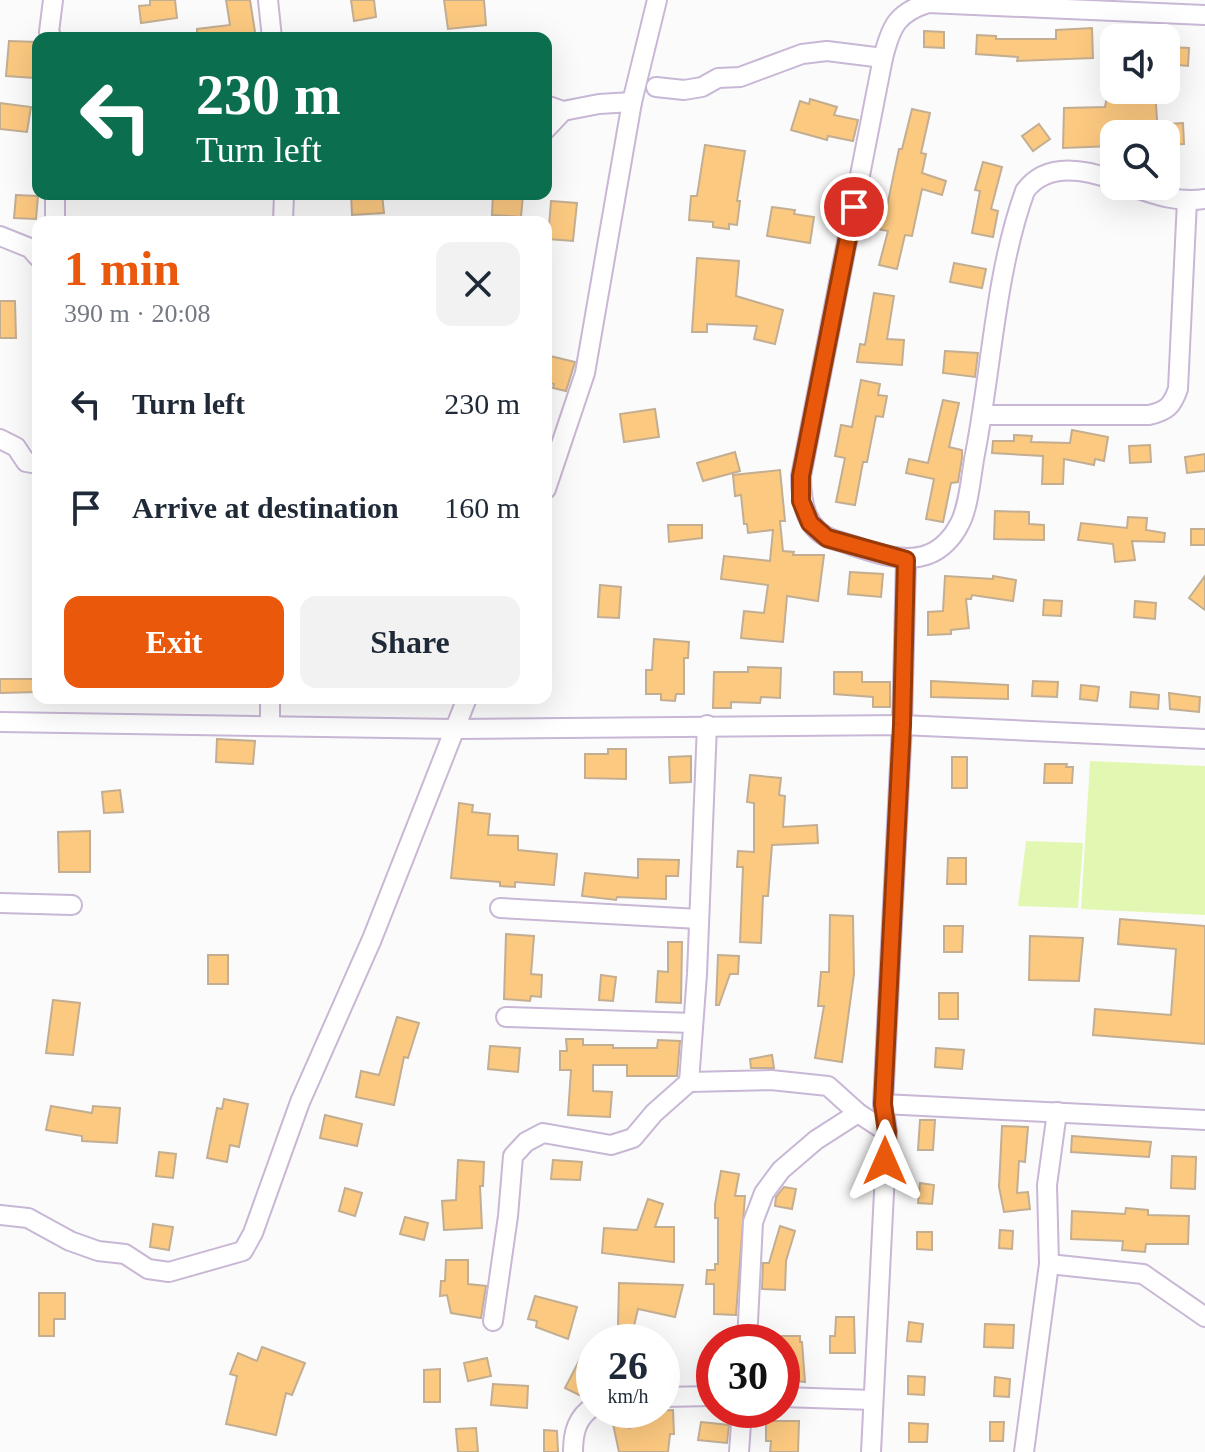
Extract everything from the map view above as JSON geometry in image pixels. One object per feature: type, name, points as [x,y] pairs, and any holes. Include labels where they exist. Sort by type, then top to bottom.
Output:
[{"type":"street","points":[[49,32],[53,0]]},
{"type":"street","points":[[268,0],[271,32]]},
{"type":"street","points":[[552,459],[585,373],[632,102],[657,0]]},
{"type":"street","points":[[1100,177],[1072,170],[1049,172],[1033,180],[1025,191],[1003,274],[984,415],[961,523],[949,540],[931,554],[906,560],[827,538],[810,523],[801,501],[801,476],[883,58],[895,23],[906,5],[927,2],[1205,15]]},
{"type":"street","points":[[656,87],[684,90],[702,87],[718,78],[740,77],[802,54],[827,51],[883,58]]},
{"type":"street","points":[[554,108],[632,102]]},
{"type":"street","points":[[984,415],[1149,415],[1163,412],[1173,404],[1178,389],[1196,200]]},
{"type":"street","points":[[0,236],[32,250]]},
{"type":"street","points":[[0,439],[16,447],[26,462],[32,463]]},
{"type":"street","points":[[871,1452],[887,1132],[883,1104],[902,725],[906,560]]},
{"type":"street","points":[[270,704],[270,726]]},
{"type":"street","points":[[0,1228],[0,1215],[28,1218],[70,1241],[98,1251],[125,1254],[148,1269],[169,1272],[243,1251],[253,1233],[300,1102],[372,939],[465,704]]},
{"type":"street","points":[[0,722],[456,729],[902,725],[1205,739]]},
{"type":"street","points":[[689,1082],[707,725]]},
{"type":"street","points":[[0,903],[72,905]]},
{"type":"street","points":[[500,908],[699,919]]},
{"type":"street","points":[[506,1017],[693,1023]]},
{"type":"street","points":[[493,1321],[513,1156],[526,1142],[543,1133],[611,1145],[633,1138],[654,1113],[689,1082],[771,1080],[828,1086],[858,1113],[887,1132]]},
{"type":"street","points":[[883,1104],[1205,1120]]},
{"type":"street","points":[[1024,1452],[1049,1264],[1047,1185],[1057,1112]]},
{"type":"street","points":[[748,1324],[753,1222],[764,1193],[792,1160],[858,1113]]},
{"type":"street","points":[[1049,1264],[1143,1274],[1205,1317]]},
{"type":"street","points":[[800,1398],[873,1400]]},
{"type":"street","points":[[573,1452],[576,1428]]},
{"type":"street","points":[[739,1452],[741,1428]]},
{"type":"green space","points":[[1090,761],[1205,766],[1205,915],[1081,909]]},
{"type":"green space","points":[[1026,841],[1083,843],[1078,908],[1018,906]]},
{"type":"building","points":[[150,0],[175,0],[177,18],[141,23],[139,6],[150,5]]},
{"type":"building","points":[[226,0],[250,0],[255,32],[197,32],[197,29],[230,25]]},
{"type":"building","points":[[351,0],[374,0],[376,17],[354,21]]},
{"type":"building","points":[[444,0],[484,0],[486,25],[448,29]]},
{"type":"building","points":[[1092,28],[1093,58],[1017,61],[1018,57],[976,54],[977,35],[996,36],[996,39],[1056,39],[1056,30]]},
{"type":"building","points":[[924,31],[944,32],[944,48],[924,47]]},
{"type":"building","points":[[9,41],[32,42],[32,78],[6,76]]},
{"type":"building","points":[[1180,48],[1189,48],[1188,66],[1180,65]]},
{"type":"building","points":[[810,99],[837,107],[834,115],[858,120],[853,141],[828,136],[827,140],[791,130],[800,101],[809,104]]},
{"type":"building","points":[[0,103],[31,107],[27,132],[0,129]]},
{"type":"building","points":[[1106,104],[1156,104],[1157,120],[1100,120],[1100,147],[1063,148],[1064,108],[1105,107]]},
{"type":"building","points":[[912,109],[930,113],[921,153],[926,154],[922,173],[946,181],[942,195],[922,189],[912,236],[905,235],[897,269],[879,265],[888,231],[877,229],[880,215],[885,216],[899,149],[902,149]]},
{"type":"building","points":[[1180,123],[1183,123],[1184,144],[1180,144]]},
{"type":"building","points":[[1039,124],[1050,139],[1033,151],[1022,136]]},
{"type":"building","points":[[705,145],[745,151],[737,201],[740,201],[737,225],[729,224],[729,229],[713,227],[713,222],[689,220],[691,196],[697,196]]},
{"type":"building","points":[[983,162],[1002,167],[991,209],[998,211],[993,237],[972,233],[980,191],[975,190]]},
{"type":"building","points":[[16,195],[32,196],[32,200],[38,200],[36,216],[32,219],[14,218]]},
{"type":"building","points":[[351,200],[383,200],[384,213],[352,215]]},
{"type":"building","points":[[493,200],[522,200],[521,216],[492,215]]},
{"type":"building","points":[[551,201],[577,203],[573,241],[552,239]]},
{"type":"building","points":[[772,207],[795,210],[794,214],[814,217],[810,243],[767,236]]},
{"type":"building","points":[[697,258],[739,261],[736,296],[783,310],[775,344],[754,339],[757,326],[707,324],[707,332],[692,332]]},
{"type":"building","points":[[954,263],[986,269],[982,288],[950,282]]},
{"type":"building","points":[[874,293],[894,296],[887,339],[904,340],[902,365],[857,362],[860,344],[865,345]]},
{"type":"building","points":[[0,301],[15,301],[16,338],[0,338]]},
{"type":"building","points":[[945,351],[978,353],[975,377],[943,373]]},
{"type":"building","points":[[552,356],[575,362],[566,391],[553,388]]},
{"type":"building","points":[[861,380],[880,384],[878,395],[887,396],[883,417],[876,416],[855,505],[836,502],[845,458],[835,456],[841,425],[852,427]]},
{"type":"building","points":[[943,400],[959,403],[949,447],[962,450],[962,458],[958,482],[951,483],[943,522],[926,519],[934,479],[906,473],[909,459],[928,463]]},
{"type":"building","points":[[655,409],[659,437],[624,442],[620,414]]},
{"type":"building","points":[[1072,430],[1108,437],[1104,461],[1095,459],[1094,465],[1064,459],[1063,484],[1042,484],[1043,456],[992,453],[993,441],[1014,441],[1014,435],[1032,436],[1031,442],[1070,443]]},
{"type":"building","points":[[1150,445],[1151,462],[1130,463],[1129,446]]},
{"type":"building","points":[[735,452],[740,471],[703,481],[697,463]]},
{"type":"building","points":[[1205,454],[1205,471],[1187,473],[1185,457]]},
{"type":"building","points":[[780,470],[785,521],[780,521],[783,551],[794,552],[793,555],[824,555],[818,601],[787,596],[783,642],[741,638],[744,611],[764,613],[768,585],[721,579],[724,556],[770,561],[773,530],[748,533],[741,495],[735,496],[733,475]]},
{"type":"building","points":[[995,511],[1029,512],[1029,524],[1044,525],[1044,540],[994,539]]},
{"type":"building","points":[[1128,517],[1147,518],[1146,530],[1165,533],[1164,542],[1132,541],[1135,560],[1115,562],[1113,544],[1078,540],[1081,523],[1127,528]]},
{"type":"building","points":[[668,525],[702,525],[702,538],[669,542]]},
{"type":"building","points":[[1191,529],[1205,529],[1205,545],[1191,545]]},
{"type":"building","points":[[850,572],[883,574],[881,597],[848,594]]},
{"type":"building","points":[[945,576],[993,579],[993,576],[1016,580],[1013,601],[972,595],[971,599],[966,599],[969,628],[951,630],[951,634],[928,635],[928,612],[943,611]]},
{"type":"building","points":[[1205,576],[1205,610],[1189,598]]},
{"type":"building","points":[[600,585],[621,587],[619,618],[598,617]]},
{"type":"building","points":[[1044,600],[1062,601],[1061,616],[1043,615]]},
{"type":"building","points":[[1135,601],[1156,603],[1155,619],[1134,617]]},
{"type":"building","points":[[654,639],[689,642],[688,658],[684,658],[684,694],[676,694],[675,701],[661,700],[661,694],[646,694],[646,670],[652,670]]},
{"type":"building","points":[[748,667],[781,668],[780,698],[761,697],[760,703],[731,702],[731,708],[713,708],[714,672],[748,672]]},
{"type":"building","points":[[834,672],[862,672],[862,682],[890,682],[890,707],[873,707],[873,697],[834,694]]},
{"type":"building","points":[[0,679],[32,679],[32,692],[0,693]]},
{"type":"building","points":[[931,681],[1008,685],[1008,699],[931,697]]},
{"type":"building","points":[[1033,681],[1058,682],[1057,697],[1032,696]]},
{"type":"building","points":[[1081,685],[1099,687],[1097,701],[1080,699]]},
{"type":"building","points":[[1131,692],[1159,695],[1158,709],[1130,707]]},
{"type":"building","points":[[1169,693],[1200,697],[1199,712],[1170,709]]},
{"type":"building","points":[[217,739],[255,741],[253,764],[216,762]]},
{"type":"building","points":[[608,749],[626,749],[626,779],[585,778],[585,754],[608,754]]},
{"type":"building","points":[[691,756],[691,782],[670,783],[669,757]]},
{"type":"building","points":[[952,757],[967,757],[967,788],[952,788]]},
{"type":"building","points":[[1045,764],[1073,767],[1072,783],[1044,783]]},
{"type":"building","points":[[750,775],[781,778],[779,795],[785,796],[783,827],[817,825],[818,843],[772,845],[768,896],[763,896],[761,943],[740,942],[743,867],[737,867],[738,851],[754,852],[754,803],[747,802]]},
{"type":"building","points":[[120,790],[123,812],[104,813],[102,792]]},
{"type":"building","points":[[459,803],[473,805],[472,812],[490,814],[488,835],[518,836],[518,850],[557,854],[554,885],[515,882],[515,887],[500,886],[500,882],[451,878]]},
{"type":"building","points":[[90,831],[90,872],[59,872],[58,832]]},
{"type":"building","points":[[948,858],[966,858],[966,884],[947,884]]},
{"type":"building","points":[[638,859],[679,860],[678,876],[666,876],[666,899],[617,897],[616,900],[582,896],[585,873],[638,878]]},
{"type":"building","points":[[830,915],[853,916],[854,974],[842,1062],[815,1058],[824,1006],[818,1006],[821,972],[829,972]]},
{"type":"building","points":[[1120,919],[1205,926],[1205,1044],[1093,1035],[1095,1009],[1171,1015],[1176,949],[1118,944]]},
{"type":"building","points":[[944,926],[963,926],[962,952],[944,952]]},
{"type":"building","points":[[506,934],[534,936],[531,974],[542,975],[541,997],[531,996],[530,1001],[504,999]]},
{"type":"building","points":[[1030,936],[1083,938],[1079,981],[1029,980]]},
{"type":"building","points":[[668,942],[682,942],[681,1003],[656,1002],[658,971],[668,972]]},
{"type":"building","points":[[208,955],[228,955],[228,984],[208,984]]},
{"type":"building","points":[[718,955],[739,956],[738,974],[730,974],[719,1005],[716,1005]]},
{"type":"building","points":[[601,975],[616,977],[613,1001],[599,1000]]},
{"type":"building","points":[[939,993],[958,993],[958,1019],[939,1019]]},
{"type":"building","points":[[53,1000],[80,1003],[73,1055],[46,1053]]},
{"type":"building","points":[[397,1017],[419,1023],[408,1058],[404,1057],[394,1105],[356,1097],[361,1071],[379,1075]]},
{"type":"building","points":[[566,1039],[583,1039],[583,1045],[613,1045],[613,1048],[657,1048],[658,1040],[680,1041],[677,1076],[627,1076],[627,1065],[593,1065],[593,1091],[612,1092],[610,1117],[568,1115],[571,1070],[560,1070],[560,1051],[567,1051]]},
{"type":"building","points":[[490,1046],[520,1048],[518,1072],[488,1069]]},
{"type":"building","points":[[936,1048],[964,1050],[962,1069],[935,1067]]},
{"type":"building","points":[[772,1055],[774,1068],[751,1068],[750,1059]]},
{"type":"building","points":[[224,1099],[248,1104],[239,1147],[230,1145],[227,1162],[207,1158],[217,1108],[222,1109]]},
{"type":"building","points":[[51,1106],[92,1113],[93,1106],[120,1108],[117,1143],[82,1141],[82,1136],[46,1130]]},
{"type":"building","points":[[325,1115],[362,1124],[357,1146],[320,1138]]},
{"type":"building","points":[[920,1120],[935,1120],[933,1150],[918,1150]]},
{"type":"building","points":[[1002,1126],[1028,1127],[1025,1162],[1019,1161],[1017,1193],[1028,1192],[1030,1209],[1004,1212],[999,1187]]},
{"type":"building","points":[[1072,1136],[1151,1142],[1149,1157],[1071,1152]]},
{"type":"building","points":[[159,1152],[176,1154],[173,1178],[156,1176]]},
{"type":"building","points":[[1172,1156],[1196,1157],[1195,1189],[1171,1188]]},
{"type":"building","points":[[458,1160],[484,1162],[483,1186],[480,1186],[482,1228],[444,1230],[442,1201],[456,1200]]},
{"type":"building","points":[[553,1160],[582,1162],[580,1180],[551,1179]]},
{"type":"building","points":[[721,1171],[739,1174],[735,1196],[745,1196],[736,1315],[714,1314],[714,1284],[706,1284],[707,1270],[715,1270],[715,1264],[718,1264],[715,1204]]},
{"type":"building","points":[[920,1183],[934,1185],[932,1204],[918,1203]]},
{"type":"building","points":[[784,1187],[796,1189],[792,1209],[775,1206],[776,1197]]},
{"type":"building","points":[[345,1188],[362,1193],[355,1216],[339,1211]]},
{"type":"building","points":[[648,1199],[663,1204],[655,1227],[674,1227],[674,1262],[602,1253],[604,1228],[637,1230]]},
{"type":"building","points":[[1126,1208],[1148,1210],[1148,1215],[1189,1216],[1188,1244],[1146,1244],[1145,1252],[1122,1250],[1123,1241],[1071,1239],[1072,1211],[1125,1214]]},
{"type":"building","points":[[405,1217],[428,1223],[424,1240],[400,1234]]},
{"type":"building","points":[[153,1224],[173,1227],[169,1250],[150,1247]]},
{"type":"building","points":[[780,1226],[795,1231],[786,1261],[785,1290],[762,1289],[763,1263],[769,1263]]},
{"type":"building","points":[[1000,1230],[1013,1231],[1012,1249],[999,1248]]},
{"type":"building","points":[[917,1232],[932,1232],[932,1250],[917,1249]]},
{"type":"building","points":[[446,1260],[468,1260],[468,1284],[486,1286],[481,1318],[451,1313],[447,1295],[440,1296],[441,1281],[445,1281]]},
{"type":"building","points":[[619,1283],[683,1285],[675,1317],[638,1309],[634,1324],[618,1324]]},
{"type":"building","points":[[39,1293],[65,1293],[65,1319],[54,1319],[54,1336],[39,1336]]},
{"type":"building","points":[[535,1296],[577,1307],[568,1339],[536,1327],[537,1321],[528,1319]]},
{"type":"building","points":[[836,1317],[854,1317],[855,1353],[830,1353],[830,1336],[835,1336]]},
{"type":"building","points":[[909,1322],[923,1324],[921,1342],[907,1341]]},
{"type":"building","points":[[985,1324],[1014,1325],[1013,1348],[984,1347]]},
{"type":"building","points":[[800,1342],[802,1342],[805,1382],[800,1381]]},
{"type":"building","points":[[262,1347],[305,1363],[292,1395],[286,1393],[276,1435],[226,1424],[237,1376],[230,1374],[238,1353],[257,1361]]},
{"type":"building","points":[[487,1358],[491,1376],[468,1381],[464,1363]]},
{"type":"building","points":[[576,1367],[576,1394],[565,1388]]},
{"type":"building","points":[[440,1369],[440,1402],[424,1402],[424,1370]]},
{"type":"building","points":[[908,1376],[925,1377],[924,1395],[908,1394]]},
{"type":"building","points":[[995,1377],[1010,1379],[1009,1397],[994,1396]]},
{"type":"building","points":[[493,1384],[528,1386],[527,1408],[491,1405]]},
{"type":"building","points":[[990,1422],[1004,1422],[1003,1441],[990,1441]]},
{"type":"building","points":[[909,1423],[928,1424],[927,1442],[909,1442]]},
{"type":"building","points":[[476,1428],[478,1452],[458,1452],[456,1429]]},
{"type":"building","points":[[614,1428],[674,1428],[668,1452],[619,1452]]},
{"type":"building","points":[[700,1428],[729,1428],[727,1443],[698,1440]]},
{"type":"building","points":[[766,1428],[799,1428],[798,1452],[770,1452],[771,1441],[766,1441]]},
{"type":"building","points":[[544,1430],[557,1431],[558,1452],[544,1452]]},
{"type":"route","points":[[854,207],[801,476],[801,501],[810,523],[827,538],[906,560],[902,725],[883,1104],[887,1132],[885,1161]]}]
